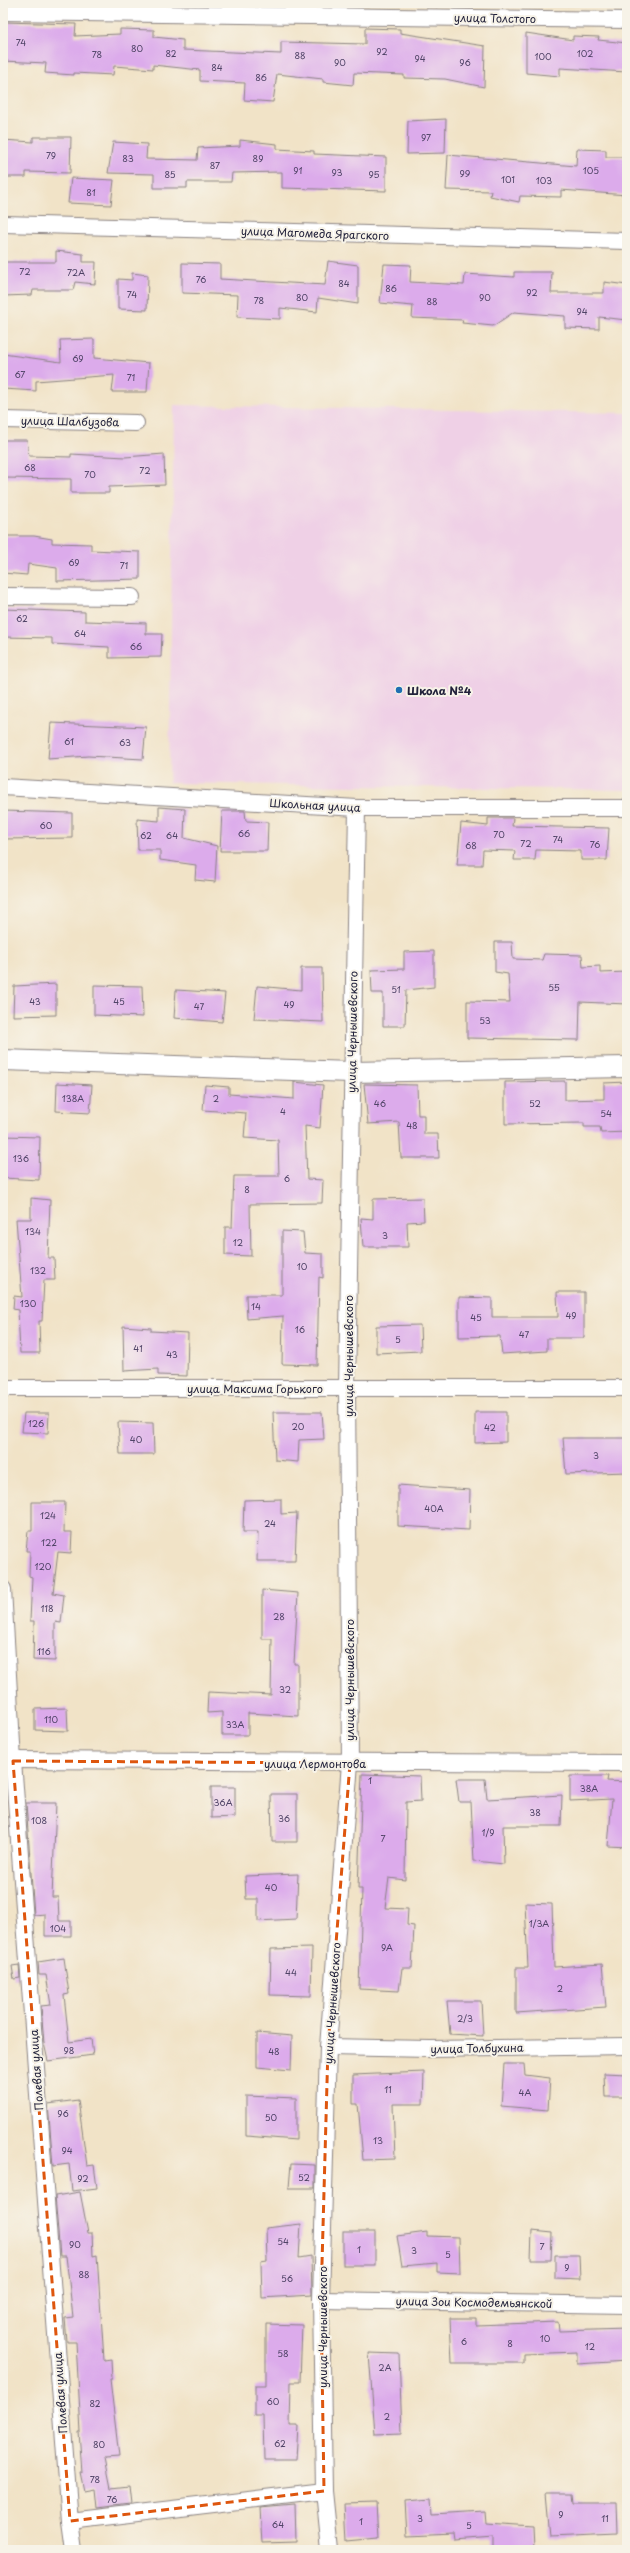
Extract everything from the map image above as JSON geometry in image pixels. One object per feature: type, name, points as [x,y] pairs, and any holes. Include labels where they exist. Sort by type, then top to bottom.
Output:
[{"type":"street","name":"улица Толстого","points":[[3,12],[627,20]]},
{"type":"street","name":"улица Магомеда Ярагского","points":[[3,224],[627,241]]},
{"type":"street","name":"улица Шалбузова","points":[[3,420],[136,423]]},
{"type":"street","points":[[3,596],[132,597]]},
{"type":"street","name":"Школьная улица","points":[[3,787],[357,808],[627,808]]},
{"type":"street","name":"улица Чернышевского","points":[[330,2550],[324,2491],[321,2300],[328,2047],[350,1763],[347,1388],[351,1072],[357,808]]},
{"type":"street","points":[[3,1060],[351,1072],[627,1067]]},
{"type":"street","name":"улица Максима Горького","points":[[3,1388],[627,1388]]},
{"type":"street","name":"Полевая улица","points":[[3,1589],[8,1761],[70,2521],[74,2550]]},
{"type":"street","name":"улица Лермонтова","points":[[8,1761],[627,1763]]},
{"type":"street","name":"улица Толбухина","points":[[328,2047],[430,2049],[627,2046]]},
{"type":"street","name":"улица Зои Космодемьянской","points":[[321,2300],[627,2305]]},
{"type":"street","points":[[70,2521],[324,2491]]},
{"type":"highlighted area","points":[[13,1761],[350,1763],[328,2047],[321,2300],[324,2491],[70,2521]]},
{"type":"shaded area","name":"Школа №4","points":[[174,405],[627,413],[627,790],[169,783]]},
{"type":"building","points":[[3,22],[76,24],[75,36],[120,34],[120,29],[154,30],[154,37],[183,40],[183,50],[281,54],[281,42],[365,44],[365,28],[400,29],[400,33],[485,46],[484,87],[445,79],[404,78],[404,75],[354,73],[353,85],[323,82],[323,79],[277,74],[273,102],[244,100],[245,83],[200,81],[200,70],[153,65],[153,69],[114,66],[113,75],[74,73],[74,75],[45,73],[46,63],[3,61]]},
{"type":"building","points":[[526,33],[573,40],[573,36],[599,37],[598,40],[627,43],[627,72],[560,68],[560,76],[526,73]]},
{"type":"building","points":[[446,119],[445,153],[407,154],[408,121]]},
{"type":"building","points":[[33,137],[71,137],[70,173],[26,172],[26,177],[3,177],[3,140],[33,142]]},
{"type":"building","points":[[240,140],[277,144],[277,149],[314,151],[314,154],[386,157],[386,191],[282,188],[282,172],[232,173],[231,182],[187,182],[187,188],[154,188],[154,174],[108,173],[113,142],[147,144],[146,159],[197,160],[198,148],[240,146]]},
{"type":"building","points":[[577,149],[606,150],[606,157],[627,157],[627,195],[561,190],[561,197],[520,196],[519,202],[490,196],[491,191],[446,190],[448,155],[576,166]]},
{"type":"building","points":[[71,178],[114,180],[111,205],[68,203]]},
{"type":"building","points":[[56,251],[83,254],[83,262],[96,262],[95,284],[75,282],[73,290],[33,290],[32,295],[3,296],[3,262],[56,262]]},
{"type":"building","points":[[328,261],[358,265],[358,304],[318,298],[317,312],[280,308],[280,319],[237,317],[238,295],[182,293],[182,263],[220,264],[220,279],[325,285]]},
{"type":"building","points":[[384,264],[411,265],[410,282],[464,285],[465,274],[514,277],[514,272],[552,272],[551,293],[604,293],[604,282],[627,285],[627,320],[599,317],[599,329],[565,328],[565,316],[514,312],[493,326],[462,323],[463,320],[412,318],[413,306],[380,303]]},
{"type":"building","points":[[132,273],[148,275],[147,310],[118,309],[118,279],[132,280]]},
{"type":"building","points":[[94,339],[94,358],[149,363],[147,392],[112,392],[114,375],[36,381],[36,391],[3,389],[3,354],[61,362],[60,340]]},
{"type":"building","points":[[3,440],[27,440],[29,456],[71,457],[71,454],[125,457],[164,454],[165,485],[109,487],[109,493],[71,493],[71,479],[3,478]]},
{"type":"building","points":[[3,536],[34,536],[52,539],[52,543],[91,544],[91,550],[140,552],[140,579],[57,581],[57,568],[28,564],[27,575],[3,573]]},
{"type":"building","points":[[3,609],[85,612],[85,621],[146,623],[146,634],[162,634],[161,657],[109,658],[109,647],[52,644],[52,638],[3,637]]},
{"type":"building","points":[[51,723],[146,727],[143,759],[88,756],[48,759]]},
{"type":"building","points":[[159,807],[185,809],[184,838],[217,846],[215,882],[195,880],[196,865],[160,860],[160,850],[138,850],[137,819],[159,821]]},
{"type":"building","points":[[3,811],[72,813],[72,838],[3,839]]},
{"type":"building","points":[[222,811],[245,811],[246,821],[268,822],[267,851],[220,851]]},
{"type":"building","points":[[488,818],[513,818],[512,826],[609,828],[607,860],[581,860],[581,851],[536,850],[535,860],[514,860],[515,851],[483,850],[482,865],[457,865],[461,823],[488,826]]},
{"type":"building","points":[[495,942],[512,942],[513,959],[542,960],[544,954],[582,955],[583,967],[600,966],[600,973],[627,972],[627,1004],[580,1002],[579,1040],[467,1038],[467,1001],[510,1002],[508,974],[495,972]]},
{"type":"building","points":[[434,951],[434,987],[406,990],[405,1026],[383,1026],[383,993],[372,993],[371,970],[404,969],[404,952]]},
{"type":"building","points":[[301,968],[322,968],[323,1022],[254,1019],[257,986],[301,990]]},
{"type":"building","points":[[56,984],[56,1015],[13,1016],[14,986]]},
{"type":"building","points":[[94,985],[142,986],[143,1017],[94,1015]]},
{"type":"building","points":[[176,990],[225,993],[222,1022],[174,1018]]},
{"type":"building","points":[[565,1081],[565,1100],[604,1099],[604,1083],[627,1082],[627,1132],[601,1133],[600,1127],[584,1127],[584,1123],[505,1124],[505,1082]]},
{"type":"building","points":[[294,1082],[323,1085],[320,1128],[305,1126],[307,1179],[323,1180],[322,1203],[250,1204],[251,1256],[225,1255],[225,1227],[232,1227],[234,1176],[279,1176],[278,1140],[244,1138],[246,1113],[203,1110],[205,1085],[229,1087],[229,1094],[294,1099]]},
{"type":"building","points":[[57,1083],[92,1085],[90,1113],[56,1111]]},
{"type":"building","points":[[364,1084],[417,1085],[418,1115],[424,1115],[424,1134],[438,1134],[439,1158],[401,1158],[399,1122],[368,1124]]},
{"type":"building","points":[[3,1136],[40,1137],[39,1180],[3,1178]]},
{"type":"building","points":[[31,1198],[50,1200],[48,1258],[54,1258],[55,1280],[44,1280],[42,1321],[39,1321],[40,1353],[20,1353],[18,1310],[13,1309],[14,1296],[22,1297],[16,1219],[31,1219]]},
{"type":"building","points":[[423,1198],[424,1221],[407,1222],[408,1247],[363,1247],[361,1218],[373,1219],[373,1199]]},
{"type":"building","points":[[282,1231],[303,1232],[305,1253],[323,1254],[323,1278],[319,1277],[317,1365],[282,1364],[283,1316],[247,1319],[246,1295],[282,1295]]},
{"type":"building","points":[[557,1292],[584,1292],[584,1338],[547,1338],[547,1351],[502,1354],[500,1336],[459,1337],[459,1297],[492,1298],[492,1317],[558,1317]]},
{"type":"building","points":[[420,1325],[421,1351],[376,1353],[376,1326]]},
{"type":"building","points":[[123,1326],[151,1328],[151,1331],[188,1333],[187,1376],[158,1375],[158,1369],[124,1371]]},
{"type":"building","points":[[273,1412],[322,1412],[324,1439],[299,1440],[298,1462],[275,1460]]},
{"type":"building","points":[[475,1412],[506,1412],[506,1442],[475,1443]]},
{"type":"building","points":[[24,1413],[49,1413],[48,1433],[22,1432]]},
{"type":"building","points":[[118,1422],[153,1423],[154,1454],[120,1454]]},
{"type":"building","points":[[563,1438],[627,1438],[627,1472],[566,1474]]},
{"type":"building","points":[[398,1485],[470,1490],[469,1530],[398,1526]]},
{"type":"building","points":[[281,1499],[281,1514],[297,1513],[295,1561],[257,1561],[258,1532],[243,1532],[244,1500]]},
{"type":"building","points":[[32,1502],[65,1502],[64,1532],[72,1532],[71,1553],[58,1552],[53,1593],[64,1595],[61,1623],[55,1622],[55,1661],[33,1660],[34,1621],[30,1621],[32,1577],[29,1576],[30,1551],[26,1551],[28,1531],[32,1531]]},
{"type":"building","points":[[262,1590],[298,1593],[294,1664],[298,1664],[298,1716],[248,1713],[248,1735],[222,1735],[222,1712],[207,1713],[208,1692],[271,1695],[272,1639],[262,1639]]},
{"type":"building","points":[[67,1708],[68,1731],[35,1730],[35,1709]]},
{"type":"building","points":[[362,1774],[420,1776],[421,1801],[406,1802],[405,1880],[389,1878],[385,1908],[408,1909],[407,1925],[414,1926],[412,1968],[402,1968],[399,1991],[359,1989],[362,1889],[358,1889]]},
{"type":"building","points":[[570,1776],[608,1776],[607,1781],[627,1782],[627,1847],[608,1846],[612,1799],[570,1801]]},
{"type":"building","points":[[456,1779],[485,1779],[487,1799],[562,1795],[561,1826],[503,1826],[504,1864],[474,1861],[471,1802],[459,1802]]},
{"type":"building","points":[[211,1787],[235,1787],[235,1817],[211,1818]]},
{"type":"building","points":[[271,1794],[297,1794],[297,1842],[272,1842]]},
{"type":"building","points":[[26,1803],[56,1803],[52,1897],[58,1897],[59,1921],[71,1921],[71,1936],[45,1936],[45,1914],[34,1915]]},
{"type":"building","points":[[298,1874],[296,1919],[258,1921],[258,1899],[246,1899],[245,1876]]},
{"type":"building","points":[[525,1903],[552,1904],[554,1967],[602,1964],[606,2007],[516,2013],[516,1968],[528,1968]]},
{"type":"building","points":[[312,1948],[311,1996],[270,1995],[271,1949]]},
{"type":"building","points":[[64,1958],[69,1994],[64,1995],[69,2042],[91,2039],[93,2055],[48,2061],[44,2043],[41,2006],[51,2005],[46,1975],[39,1975],[38,1962]]},
{"type":"building","points":[[19,1965],[20,1978],[14,1979],[12,1966]]},
{"type":"building","points":[[447,2001],[481,2001],[483,2036],[450,2034]]},
{"type":"building","points":[[257,2033],[292,2036],[291,2070],[257,2067]]},
{"type":"building","points":[[504,2064],[524,2064],[525,2075],[550,2078],[548,2110],[501,2106]]},
{"type":"building","points":[[424,2072],[423,2104],[393,2104],[395,2159],[363,2160],[358,2104],[353,2104],[353,2075]]},
{"type":"building","points":[[604,2073],[627,2074],[627,2097],[605,2097]]},
{"type":"building","points":[[246,2096],[296,2098],[296,2140],[246,2136]]},
{"type":"building","points":[[78,2100],[87,2166],[94,2165],[97,2188],[72,2191],[69,2164],[53,2166],[48,2104]]},
{"type":"building","points":[[291,2164],[315,2165],[315,2188],[289,2188]]},
{"type":"building","points":[[80,2192],[88,2233],[92,2233],[93,2256],[97,2255],[104,2360],[111,2359],[112,2379],[110,2379],[119,2457],[105,2458],[111,2488],[129,2486],[131,2504],[96,2508],[94,2489],[84,2491],[80,2472],[82,2472],[79,2432],[81,2432],[76,2342],[67,2342],[65,2318],[73,2317],[66,2256],[60,2256],[55,2196]]},
{"type":"building","points":[[301,2224],[299,2258],[311,2256],[312,2295],[262,2298],[261,2262],[267,2261],[266,2228]]},
{"type":"building","points":[[532,2231],[552,2233],[551,2260],[531,2260]]},
{"type":"building","points":[[343,2232],[375,2232],[375,2265],[343,2265]]},
{"type":"building","points":[[427,2232],[427,2236],[459,2237],[460,2273],[437,2272],[437,2263],[402,2266],[397,2236]]},
{"type":"building","points":[[555,2255],[579,2255],[580,2279],[555,2278]]},
{"type":"building","points":[[450,2318],[476,2318],[476,2325],[558,2322],[559,2331],[627,2329],[627,2361],[577,2364],[577,2352],[524,2354],[524,2363],[452,2363]]},
{"type":"building","points":[[266,2324],[302,2325],[300,2382],[291,2382],[290,2426],[298,2426],[296,2459],[264,2459],[263,2416],[255,2416],[255,2386],[266,2386]]},
{"type":"building","points":[[369,2353],[399,2354],[402,2433],[375,2434]]},
{"type":"building","points":[[546,2493],[573,2493],[574,2502],[616,2502],[617,2534],[550,2537]]},
{"type":"building","points":[[432,2499],[433,2514],[485,2511],[486,2523],[533,2526],[534,2550],[492,2550],[492,2537],[453,2540],[452,2533],[407,2535],[405,2501]]},
{"type":"building","points":[[376,2503],[378,2538],[346,2541],[344,2504]]},
{"type":"building","points":[[295,2505],[296,2542],[262,2543],[260,2508]]},
{"type":"place","name":"Школа №4","points":[[399,690]]}]
